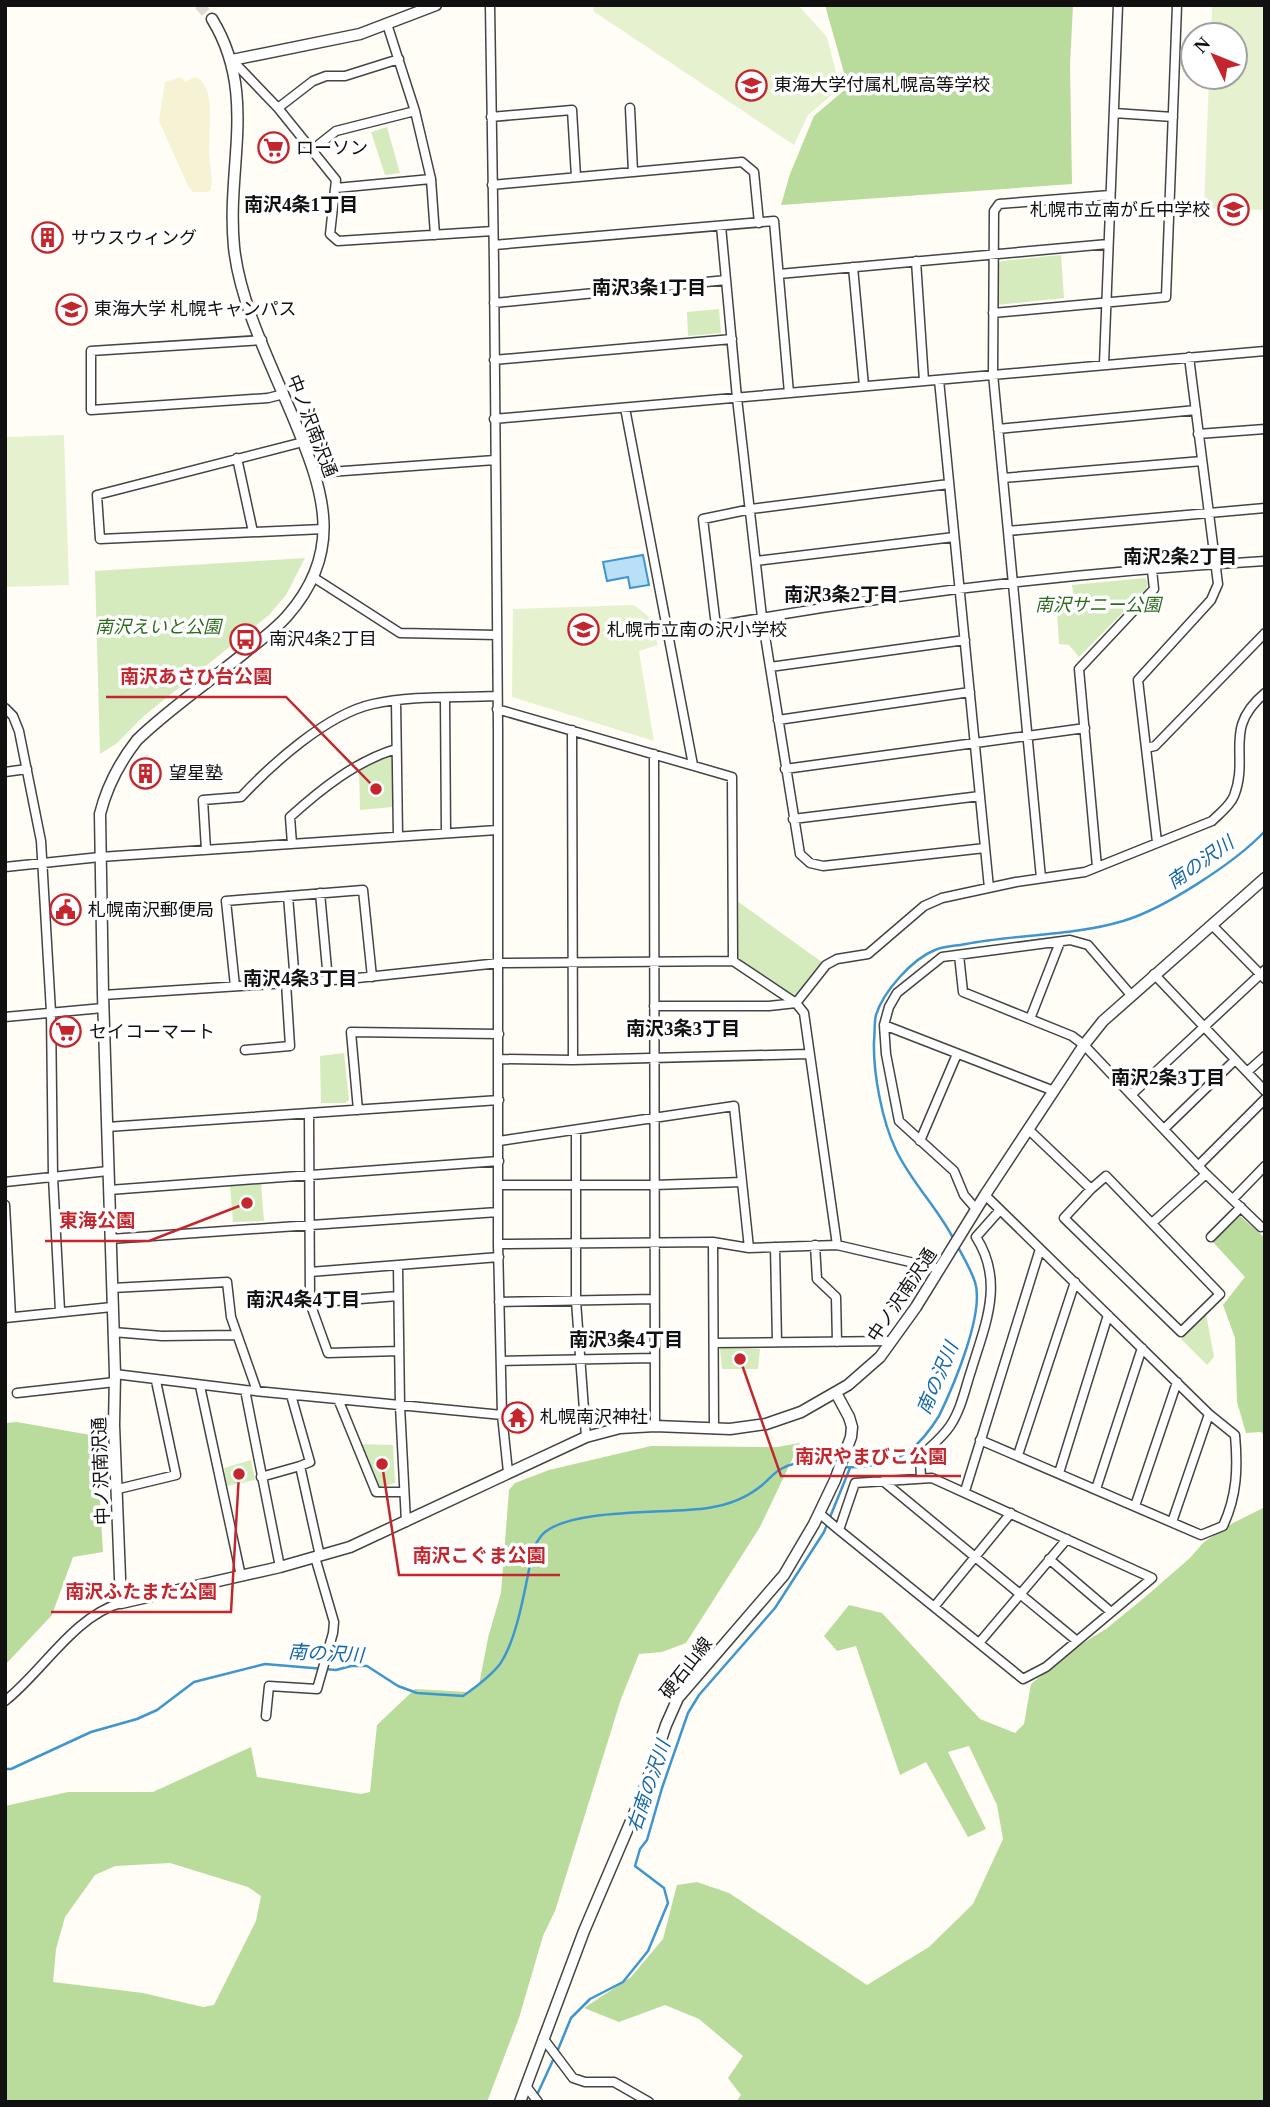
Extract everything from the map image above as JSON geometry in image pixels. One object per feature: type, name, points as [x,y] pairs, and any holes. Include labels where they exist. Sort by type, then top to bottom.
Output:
[{"type":"street","points":[[232,60],[343,38],[436,5]]},
{"type":"street","points":[[489,5],[494,231],[497,635],[498,1244],[502,1415],[508,1472]]},
{"type":"street","points":[[1104,364],[1118,5]]},
{"type":"street","points":[[993,313],[1166,298],[1177,5]]},
{"type":"street","name":"中ノ沢南沢通","points":[[212,19],[232,60],[238,91],[234,248],[244,293],[316,473],[323,505],[324,528],[313,577],[288,616],[156,723],[128,752],[107,788],[100,814],[114,1424],[121,1603],[280,1567],[351,1547],[586,1437],[620,1429],[655,1426],[714,1429],[766,1424],[801,1412],[836,1393],[880,1357],[1084,1045],[1103,1021],[1265,878]]},
{"type":"street","points":[[387,24],[415,111],[432,179],[435,235]]},
{"type":"street","points":[[278,108],[313,81],[326,76],[345,76],[399,59]]},
{"type":"street","points":[[232,60],[278,108],[336,180],[330,234],[338,241],[494,231]]},
{"type":"street","points":[[630,108],[633,172]]},
{"type":"street","points":[[491,117],[572,110],[576,177]]},
{"type":"street","points":[[313,149],[336,131],[415,111]]},
{"type":"street","points":[[1115,113],[1173,117]]},
{"type":"street","points":[[492,186],[742,162],[754,172],[758,223]]},
{"type":"street","points":[[336,188],[432,179]]},
{"type":"street","points":[[1041,878],[993,374],[994,211],[999,204],[1110,195]]},
{"type":"street","points":[[494,245],[774,221],[789,393]]},
{"type":"street","points":[[721,226],[762,617],[800,854],[810,863],[823,866],[985,848]]},
{"type":"street","points":[[779,274],[1108,243]]},
{"type":"street","points":[[916,261],[924,381]]},
{"type":"street","points":[[853,267],[864,386]]},
{"type":"street","points":[[494,303],[726,280]]},
{"type":"street","points":[[494,360],[732,339]]},
{"type":"street","points":[[262,341],[91,351],[91,410],[284,394]]},
{"type":"street","points":[[494,419],[1265,351]]},
{"type":"street","points":[[1157,842],[1138,680],[1211,600],[1218,584],[1189,357]]},
{"type":"street","points":[[939,380],[989,888]]},
{"type":"street","points":[[625,408],[693,765]]},
{"type":"street","points":[[998,429],[1196,410]]},
{"type":"street","points":[[1198,434],[1265,429]]},
{"type":"street","points":[[303,442],[97,495],[100,539],[324,528]]},
{"type":"street","points":[[237,458],[253,532]]},
{"type":"street","points":[[316,473],[495,460]]},
{"type":"street","points":[[1003,478],[1202,461]]},
{"type":"street","points":[[716,626],[703,519],[751,509],[949,484]]},
{"type":"street","points":[[1008,531],[1265,508]]},
{"type":"street","points":[[757,561],[954,537]]},
{"type":"street","points":[[667,635],[762,617],[1013,582],[1265,561]]},
{"type":"street","points":[[1097,867],[1079,669],[1154,589],[1152,570]]},
{"type":"street","points":[[313,577],[400,633],[497,635]]},
{"type":"street","points":[[1146,748],[1155,746],[1265,633]]},
{"type":"street","points":[[770,667],[965,640]]},
{"type":"street","points":[[778,720],[970,692]]},
{"type":"street","points":[[654,1006],[769,1006],[796,1003],[826,965],[836,959],[868,954],[924,906],[942,898],[1085,872],[1212,821],[1227,807],[1234,795],[1241,724],[1248,710],[1265,693]]},
{"type":"street","points":[[206,850],[203,800],[240,797],[264,773],[337,719],[370,704],[497,696]]},
{"type":"street","points":[[445,699],[446,833]]},
{"type":"street","points":[[396,701],[398,836]]},
{"type":"street","points":[[5,708],[13,716],[19,731],[41,841],[51,1012],[53,1177],[60,1311]]},
{"type":"street","points":[[497,709],[732,777],[733,961]]},
{"type":"street","points":[[785,769],[1085,728]]},
{"type":"street","points":[[572,730],[573,1060]]},
{"type":"street","points":[[292,844],[290,817],[314,795],[358,766],[380,754],[397,749]]},
{"type":"street","points":[[654,754],[655,1426]]},
{"type":"street","points":[[5,772],[27,769]]},
{"type":"street","points":[[793,819],[980,796]]},
{"type":"street","points":[[5,867],[100,857],[497,830]]},
{"type":"street","points":[[235,986],[226,901],[320,893],[363,890],[372,976]]},
{"type":"street","points":[[320,893],[328,980]]},
{"type":"street","points":[[245,1050],[290,1046],[288,896]]},
{"type":"street","points":[[1132,1094],[1203,1026],[1263,974],[1213,926]]},
{"type":"street","points":[[974,1213],[954,1171],[899,1121],[886,1054],[884,1025],[889,1007],[897,993],[942,957],[1070,940],[1088,945],[1131,995]]},
{"type":"street","points":[[1030,1019],[1060,942]]},
{"type":"street","points":[[959,954],[963,992],[1072,1036],[1084,1045],[1198,1166],[1261,1227]]},
{"type":"street","points":[[103,995],[328,980],[499,963],[733,961],[796,1003],[804,1013],[837,1245]]},
{"type":"street","points":[[1154,974],[1265,1091]]},
{"type":"street","points":[[5,1017],[103,1008]]},
{"type":"street","points":[[884,1025],[1054,1091]]},
{"type":"street","points":[[358,1110],[351,1032],[499,1034]]},
{"type":"street","points":[[499,1059],[573,1060],[808,1054]]},
{"type":"street","points":[[920,1141],[957,1054]]},
{"type":"street","points":[[1247,1072],[1265,1056]]},
{"type":"street","points":[[1164,1129],[1235,1060]]},
{"type":"street","points":[[1198,1166],[1265,1099]]},
{"type":"street","points":[[107,1127],[499,1100]]},
{"type":"street","points":[[499,1141],[734,1106],[748,1248]]},
{"type":"street","points":[[309,1113],[310,1303],[328,1353],[399,1351]]},
{"type":"street","points":[[576,1130],[576,1301],[586,1437]]},
{"type":"street","points":[[1029,1130],[1091,1189]]},
{"type":"street","points":[[109,1190],[499,1161]]},
{"type":"street","points":[[1233,1199],[1265,1166]]},
{"type":"street","points":[[5,1182],[108,1171]]},
{"type":"street","points":[[1152,1223],[1206,1174]]},
{"type":"street","points":[[1106,1176],[1220,1293],[1181,1332],[1064,1218],[1091,1189],[1106,1176]]},
{"type":"street","points":[[499,1185],[742,1182]]},
{"type":"street","points":[[980,1440],[1201,1535],[1223,1526],[1232,1507],[1238,1469],[1235,1435],[1209,1414],[985,1195]]},
{"type":"street","points":[[5,1205],[8,1318],[112,1307]]},
{"type":"street","points":[[1211,1237],[1241,1207]]},
{"type":"street","points":[[921,1478],[920,1457],[950,1426],[960,1406],[991,1307],[990,1273],[976,1237],[1000,1210]]},
{"type":"street","points":[[110,1239],[498,1212]]},
{"type":"street","points":[[498,1244],[713,1242],[748,1248],[837,1245],[940,1269]]},
{"type":"street","points":[[713,1242],[714,1429]]},
{"type":"street","points":[[815,1245],[817,1279],[836,1297],[837,1342]]},
{"type":"street","points":[[775,1247],[777,1342]]},
{"type":"street","points":[[965,1491],[1040,1249]]},
{"type":"street","points":[[310,1272],[499,1257]]},
{"type":"street","points":[[398,1266],[400,1406],[406,1522]]},
{"type":"street","points":[[112,1288],[227,1282],[231,1317],[257,1391]]},
{"type":"street","points":[[1018,1455],[1074,1282]]},
{"type":"street","points":[[310,1303],[398,1296]]},
{"type":"street","points":[[499,1302],[654,1299]]},
{"type":"street","points":[[1059,1473],[1108,1315]]},
{"type":"street","points":[[113,1332],[162,1336],[236,1335]]},
{"type":"street","points":[[714,1343],[891,1341]]},
{"type":"street","points":[[1096,1489],[1142,1348]]},
{"type":"street","points":[[501,1361],[654,1357]]},
{"type":"street","points":[[17,1393],[115,1378],[502,1415]]},
{"type":"street","points":[[118,1489],[176,1475],[156,1381]]},
{"type":"street","points":[[1135,1506],[1177,1382]]},
{"type":"street","points":[[200,1385],[241,1576]]},
{"type":"street","points":[[245,1390],[280,1567]]},
{"type":"street","name":"硬石山線","points":[[520,2102],[546,2043],[584,1931],[643,1793],[678,1698],[784,1575],[820,1513],[835,1480],[851,1437],[852,1427],[836,1393]]},
{"type":"street","points":[[261,1477],[310,1462],[291,1395]]},
{"type":"street","points":[[338,1399],[376,1492],[403,1492]]},
{"type":"street","points":[[1172,1522],[1209,1414]]},
{"type":"street","points":[[266,1716],[268,1686],[317,1689],[333,1633],[334,1622],[300,1466]]},
{"type":"street","points":[[820,1513],[839,1530],[1023,1679],[1046,1667],[1153,1578],[932,1478],[855,1483],[839,1530]]},
{"type":"street","points":[[883,1481],[1077,1641]]},
{"type":"street","points":[[934,1607],[1011,1513]]},
{"type":"street","points":[[979,1643],[1067,1539]]},
{"type":"street","points":[[1049,1559],[1111,1612]]},
{"type":"street","points":[[5,1701],[21,1688],[81,1625],[103,1608],[121,1603]]},
{"type":"street","points":[[546,2043],[573,2078],[585,2082],[614,2082],[649,2102]]},
{"type":"street","points":[[526,2086],[538,2102]]},
{"type":"shaded area","points":[[181,77],[185,82],[195,77],[201,80],[207,90],[210,105],[209,153],[212,183],[210,191],[206,192],[193,192],[189,188],[159,121],[165,82]]},
{"type":"green space","name":"東海大学付属札幌高等学校","points":[[594,5],[798,5],[827,37],[840,88],[808,115],[794,145],[593,11]]},
{"type":"green space","points":[[825,5],[1073,5],[1070,65],[1072,184],[781,205],[790,174],[814,116],[848,87]]},
{"type":"green space","points":[[1212,5],[1265,7],[1265,210],[1204,208],[1208,91],[1249,91],[1249,21],[1211,21]]},
{"type":"green space","points":[[387,127],[400,173],[385,175],[371,132]]},
{"type":"green space","points":[[1061,255],[1064,298],[997,305],[998,263]]},
{"type":"green space","points":[[719,309],[721,333],[688,336],[687,312]]},
{"type":"green space","points":[[64,435],[69,585],[5,587],[5,437]]},
{"type":"green space","name":"南沢えいと公園","points":[[305,558],[286,595],[269,615],[145,715],[117,743],[100,754],[95,571]]},
{"type":"green space","name":"南沢サニー公園","points":[[1145,578],[1148,583],[1146,589],[1079,657],[1069,645],[1059,644],[1057,612],[1075,607],[1072,585]]},
{"type":"green space","points":[[634,605],[648,616],[658,645],[639,651],[654,741],[512,697],[513,609]]},
{"type":"green space","points":[[392,755],[392,807],[360,810],[359,770]]},
{"type":"green space","points":[[733,898],[826,965],[796,1003],[733,961]]},
{"type":"green space","points":[[344,1053],[349,1100],[345,1103],[321,1103],[320,1056]]},
{"type":"green space","points":[[261,1183],[264,1221],[233,1222],[230,1185]]},
{"type":"green space","points":[[1240,1216],[1265,1238],[1265,1436],[1261,1432],[1246,1433],[1237,1402],[1235,1338],[1223,1305],[1245,1277],[1213,1242]]},
{"type":"green space","points":[[1206,1314],[1214,1357],[1207,1365],[1181,1339]]},
{"type":"green space","points":[[720,1349],[760,1349],[758,1369],[722,1369]]},
{"type":"green space","points":[[17,1422],[96,1436],[103,1552],[73,1557],[52,1615],[5,1665],[5,1423]]},
{"type":"green space","points":[[800,1443],[760,1527],[686,1643],[662,1652],[639,1654],[621,1699],[555,1911],[543,1936],[519,2018],[487,2102],[5,2102],[5,1806],[68,1792],[153,1792],[251,1747],[257,1777],[361,1794],[370,1792],[377,1725],[415,1689],[467,1692],[479,1685],[488,1638],[501,1593],[509,1490],[515,1483],[549,1470],[651,1446],[777,1447]],"holes":[[[170,1863],[248,1887],[261,1896],[256,1921],[214,2005],[203,2007],[143,1993],[53,1982],[56,1949],[65,1917],[95,1875],[115,1866]]]},
{"type":"green space","points":[[361,1444],[393,1445],[395,1483],[379,1488]]},
{"type":"green space","points":[[251,1460],[255,1480],[227,1486],[224,1468]]},
{"type":"green space","points":[[1265,1507],[1265,2102],[736,2102],[741,2095],[728,2078],[743,2056],[699,2019],[665,2005],[619,2022],[584,2008],[631,1977],[663,1939],[677,1885],[697,1882],[729,1893],[867,1985],[929,1947],[973,1904],[1003,1839],[997,1805],[969,1746],[948,1752],[986,1829],[968,1837],[926,1762],[900,1775],[856,1646],[837,1651],[824,1636],[849,1605],[882,1613],[980,1719],[1015,1733],[1024,1724],[1031,1684],[1144,1598],[1190,1558],[1204,1542]]},
{"type":"water","points":[[643,555],[649,585],[630,588],[628,577],[607,581],[603,562]]},
{"type":"waterway","name":"南の沢川","points":[[953,1238],[902,1162],[891,1138],[879,1097],[875,1067],[875,1021],[885,996],[908,968],[926,954],[939,949],[1085,930],[1140,915],[1218,870],[1265,831]]},
{"type":"waterway","name":"南の沢川","points":[[845,1467],[880,1464],[901,1456],[925,1436],[939,1416],[966,1350],[976,1312],[975,1282],[958,1247]]},
{"type":"waterway","name":"南の沢川","points":[[5,1769],[11,1769],[91,1732],[137,1719],[157,1710],[194,1682],[265,1664],[336,1670],[367,1666],[398,1686],[417,1693],[463,1696],[492,1673],[506,1653],[521,1609],[533,1550],[545,1532],[559,1524],[599,1515],[691,1510],[722,1505],[749,1494],[788,1466],[810,1462],[838,1465]]},
{"type":"waterway","name":"右南の沢川","points":[[557,2052],[571,2018],[590,1999],[623,1982],[648,1951],[668,1903],[664,1888],[635,1866],[640,1849],[647,1840],[688,1713],[699,1695],[775,1608],[824,1532],[850,1468]]},
{"type":"waterway","name":"右南の沢川","points":[[536,2097],[554,2058]]},
{"type":"tunnel","points":[[199,5],[212,19]]},
{"type":"place","name":"東海大学付属札幌高等学校","points":[[751,85]]},
{"type":"place","name":"ローソン","points":[[273,148]]},
{"type":"place","name":"札幌市立南が丘中学校","points":[[1233,210]]},
{"type":"place","name":"サウスウィング","points":[[48,238]]},
{"type":"place","name":"東海大学 札幌キャンパス","points":[[71,309]]},
{"type":"place","name":"札幌市立南の沢小学校","points":[[584,630]]},
{"type":"place","name":"南沢4条2丁目","points":[[246,639]]},
{"type":"place","name":"望星塾","points":[[146,773]]},
{"type":"place","name":"南沢あさひ台公園","points":[[376,789]]},
{"type":"place","name":"札幌南沢郵便局","points":[[65,910]]},
{"type":"place","name":"セイコーマート","points":[[66,1032]]},
{"type":"place","name":"東海公園","points":[[247,1203]]},
{"type":"place","name":"南沢やまびこ公園","points":[[740,1359]]},
{"type":"place","name":"札幌南沢神社","points":[[517,1417]]},
{"type":"place","name":"南沢こぐま公園","points":[[382,1464]]},
{"type":"place","name":"南沢ふたまた公園","points":[[239,1474]]},
{"type":"district","name":"南沢4条1丁目","points":[[301,204]]},
{"type":"district","name":"南沢3条1丁目","points":[[649,287]]},
{"type":"district","name":"南沢2条2丁目","points":[[1180,556]]},
{"type":"district","name":"南沢3条2丁目","points":[[841,594]]},
{"type":"district","name":"南沢4条3丁目","points":[[300,978]]},
{"type":"district","name":"南沢3条3丁目","points":[[683,1028]]},
{"type":"district","name":"南沢2条3丁目","points":[[1168,1077]]},
{"type":"district","name":"南沢4条4丁目","points":[[303,1299]]},
{"type":"district","name":"南沢3条4丁目","points":[[626,1339]]}]
